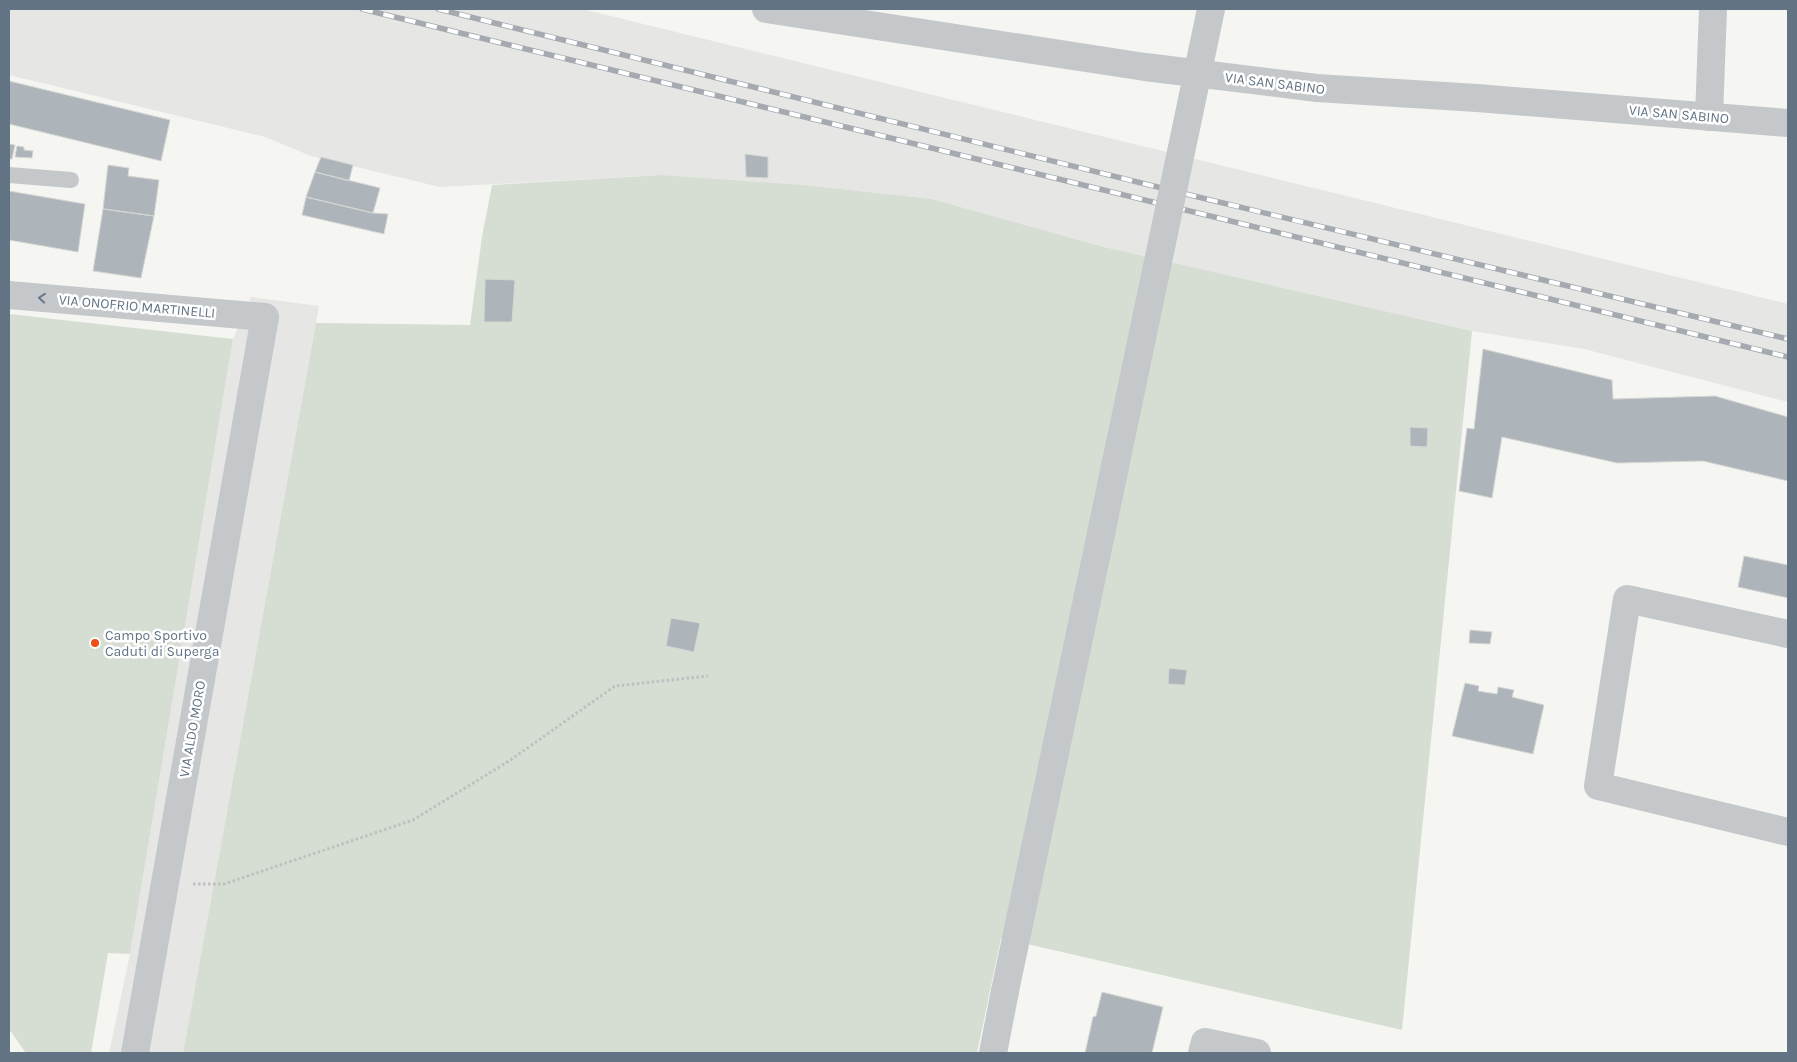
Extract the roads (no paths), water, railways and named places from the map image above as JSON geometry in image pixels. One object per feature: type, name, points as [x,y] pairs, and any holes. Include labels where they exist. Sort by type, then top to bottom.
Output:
[{"type":"street","name":"VIA SAN SABINO","points":[[766,9],[1135,65],[1317,88],[1477,98],[1788,123]]},
{"type":"street","points":[[993,1053],[1212,9]]},
{"type":"street","points":[[1709,117],[1713,9]]},
{"type":"street","name":"VIA ONOFRIO MARTINELLI","points":[[9,295],[265,317]]},
{"type":"street","name":"VIA ALDO MORO","points":[[135,1053],[265,317]]},
{"type":"street","points":[[1788,634],[1627,599],[1598,786],[1788,832]]},
{"type":"street","points":[[1202,1053],[1205,1042],[1257,1053]]},
{"type":"lane","points":[[9,176],[71,180]]},
{"type":"railway","points":[[362,9],[1788,357]]},
{"type":"railway","points":[[438,9],[1194,196],[1788,339]]},
{"type":"place","name":"Campo Sportivo Caduti di Superga","points":[[95,643]]}]
